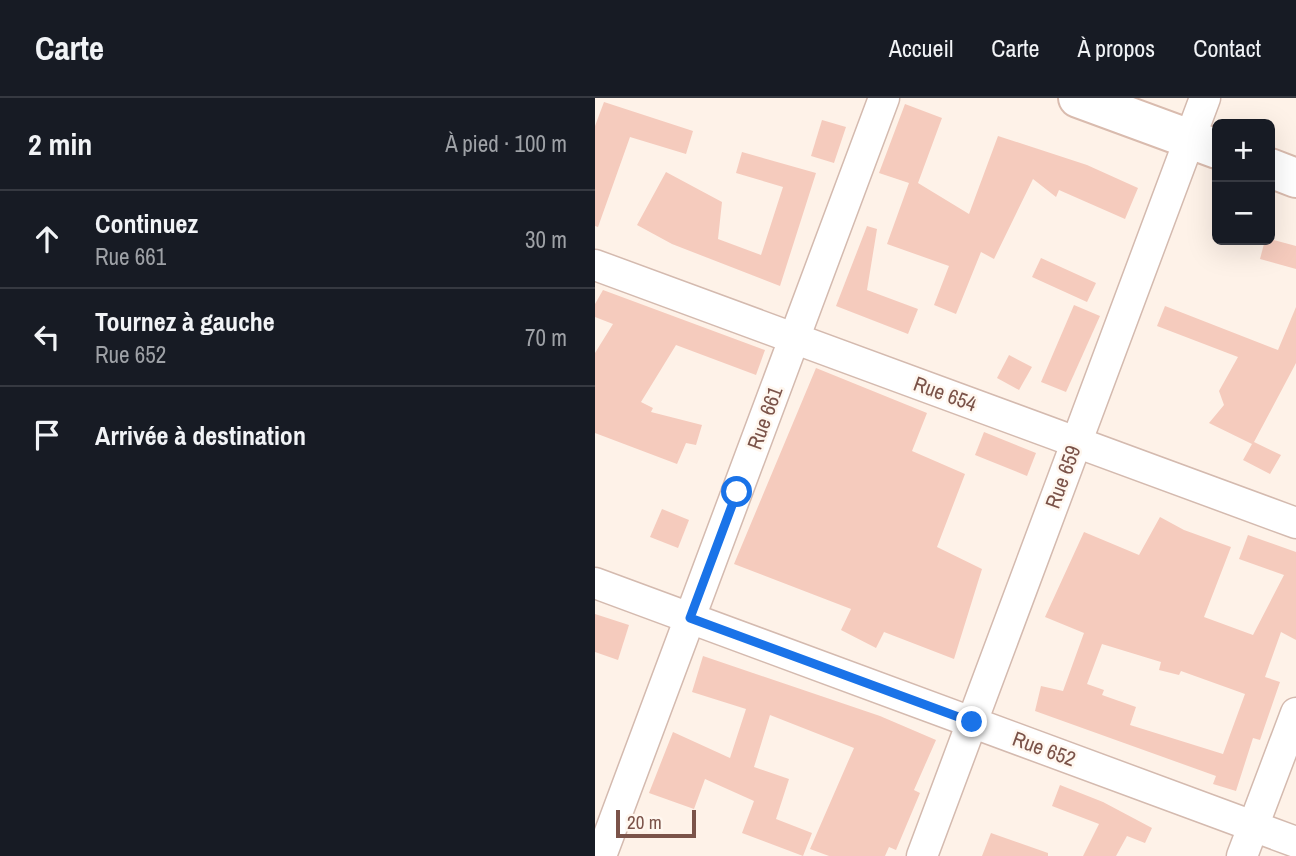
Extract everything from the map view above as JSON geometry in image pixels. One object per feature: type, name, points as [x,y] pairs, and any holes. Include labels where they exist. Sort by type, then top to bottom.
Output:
[{"type":"street","name":"Rue 661","points":[[601,856],[884,98]]},
{"type":"street","points":[[1078,98],[1203,144]]},
{"type":"street","name":"Rue 659","points":[[922,856],[1076,442],[1203,144],[1205,98]]},
{"type":"street","points":[[1275,170],[1296,178]]},
{"type":"street","name":"Rue 654","points":[[595,265],[1296,523]]},
{"type":"street","name":"Rue 652","points":[[595,583],[1296,842]]},
{"type":"street","points":[[1243,856],[1296,713]]},
{"type":"building","points":[[604,102],[693,131],[686,154],[630,137],[598,227],[595,226],[595,126]]},
{"type":"building","points":[[905,104],[942,118],[918,183],[969,214],[998,136],[1087,165],[1138,188],[1125,219],[1059,190],[1056,197],[1033,179],[994,259],[981,252],[956,314],[934,305],[949,266],[887,244],[909,183],[879,173]]},
{"type":"building","points":[[822,120],[846,127],[834,163],[811,156]]},
{"type":"building","points":[[742,152],[816,173],[780,286],[672,244],[637,225],[666,172],[722,202],[718,239],[761,255],[783,187],[736,173]]},
{"type":"building","points":[[867,226],[877,229],[867,290],[918,309],[908,334],[836,306]]},
{"type":"building","points":[[1275,240],[1296,246],[1296,269],[1260,259],[1264,245],[1275,245]]},
{"type":"building","points":[[1041,258],[1096,283],[1087,302],[1032,277]]},
{"type":"building","points":[[603,290],[765,350],[756,375],[676,345],[641,402],[653,408],[651,412],[702,425],[696,445],[686,443],[677,464],[595,433],[595,353],[613,324],[595,317],[595,304]]},
{"type":"building","points":[[1074,305],[1100,316],[1066,392],[1041,382]]},
{"type":"building","points":[[1165,306],[1278,350],[1296,307],[1296,363],[1254,442],[1281,455],[1270,474],[1243,460],[1252,444],[1209,423],[1224,405],[1219,391],[1238,357],[1157,326]]},
{"type":"building","points":[[1009,355],[1032,367],[1019,390],[997,378]]},
{"type":"building","points":[[816,368],[927,413],[912,451],[965,474],[937,547],[982,569],[954,659],[884,632],[876,648],[841,630],[851,609],[734,564]]},
{"type":"building","points":[[984,432],[1036,453],[1027,476],[975,455]]},
{"type":"building","points":[[662,509],[689,520],[678,548],[650,537]]},
{"type":"building","points":[[1160,517],[1184,530],[1231,547],[1204,617],[1253,635],[1284,575],[1239,559],[1248,535],[1296,552],[1296,640],[1281,632],[1265,677],[1280,682],[1260,740],[1253,738],[1236,791],[1213,784],[1216,776],[1035,711],[1041,686],[1063,691],[1084,633],[1045,617],[1084,532],[1139,555]],"holes":[[[1102,644],[1161,662],[1159,670],[1179,675],[1181,671],[1245,694],[1223,754],[1130,725],[1136,707],[1102,695],[1104,690],[1087,684]]]},
{"type":"building","points":[[595,614],[629,625],[618,660],[595,652]]},
{"type":"building","points":[[703,656],[880,716],[936,740],[914,790],[920,793],[896,850],[889,847],[885,856],[829,856],[810,849],[854,748],[770,715],[754,767],[789,779],[776,819],[812,833],[803,856],[742,833],[754,801],[705,779],[694,809],[649,793],[673,732],[730,758],[746,709],[692,692]]},
{"type":"building","points":[[1060,785],[1103,802],[1152,828],[1145,843],[1127,836],[1116,856],[1083,856],[1099,824],[1052,806]]},
{"type":"building","points":[[991,833],[1048,853],[1048,856],[982,856]]},
{"type":"route","points":[[737,492],[690,618],[972,722]]}]
